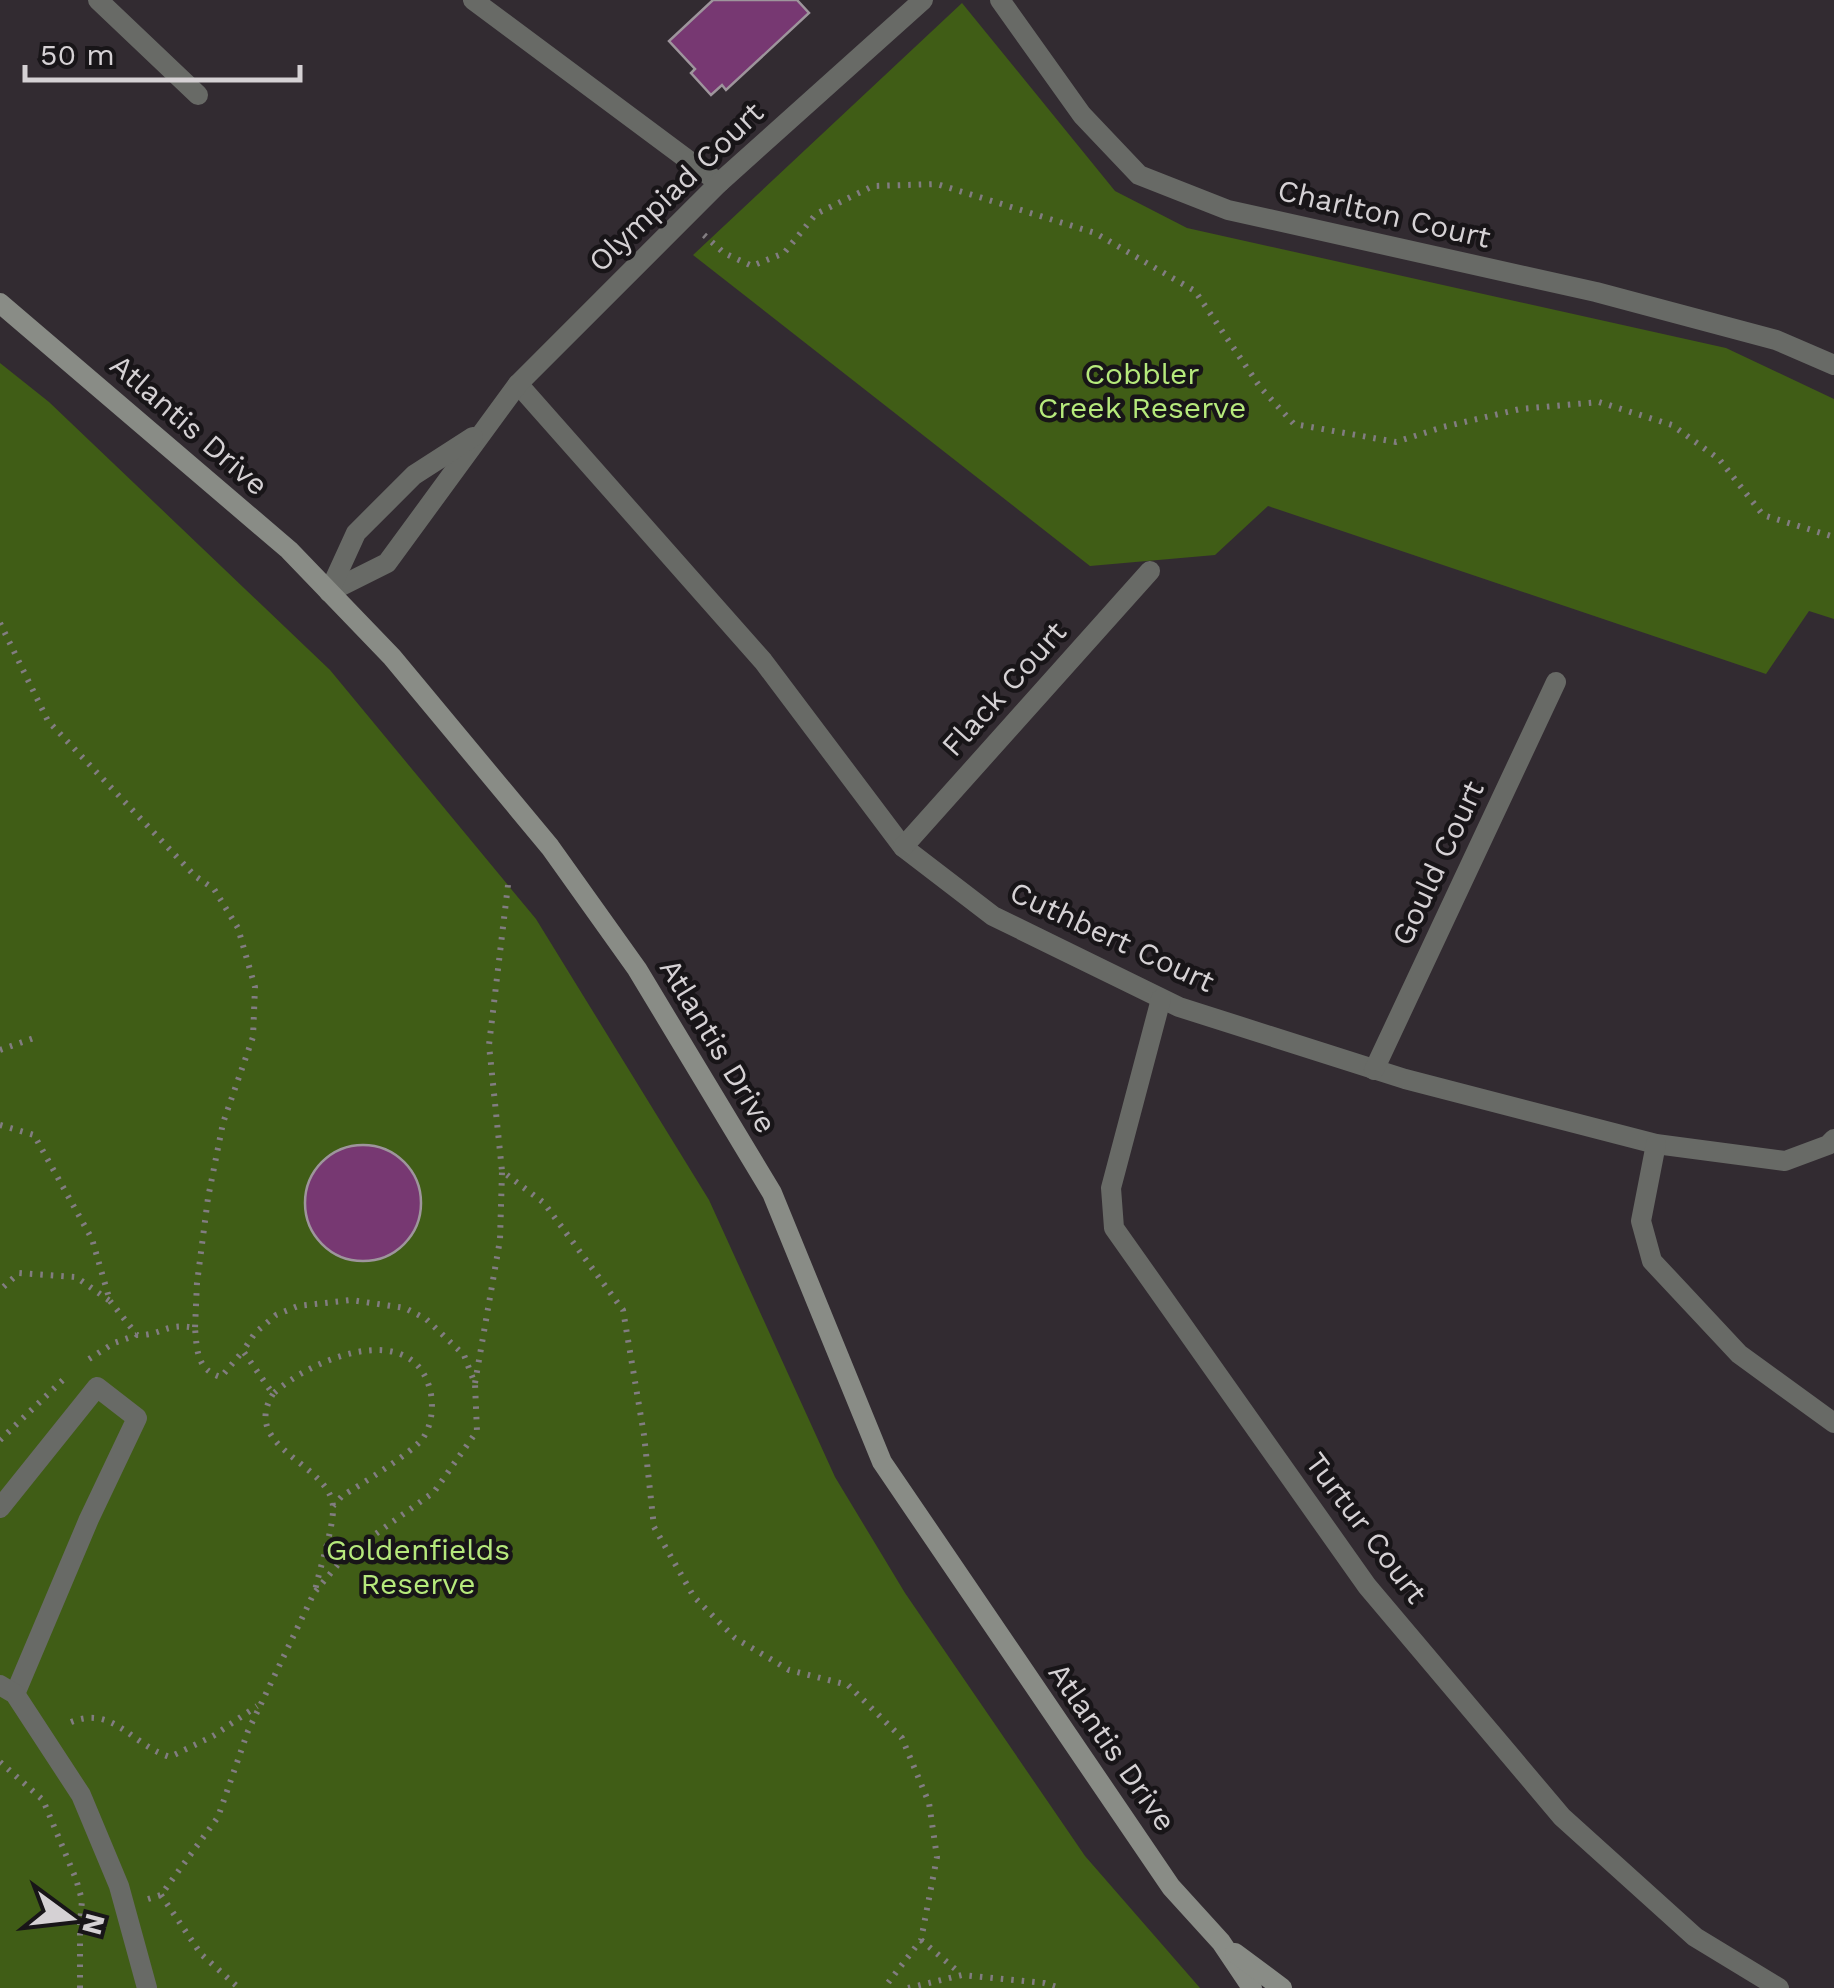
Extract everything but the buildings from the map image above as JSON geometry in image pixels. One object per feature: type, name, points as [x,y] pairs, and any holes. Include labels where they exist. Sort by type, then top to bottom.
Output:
[{"type":"street","points":[[98,0],[198,95]]},
{"type":"street","points":[[473,0],[720,183]]},
{"type":"street","name":"Olympiad Court","points":[[329,592],[388,563],[518,384],[720,183],[924,0]]},
{"type":"street","name":"Charlton Court","points":[[1000,0],[1082,115],[1139,175],[1228,210],[1596,292],[1776,340],[1834,366]]},
{"type":"street","name":"Atlantis Drive","points":[[0,302],[289,550],[392,657],[550,847],[637,969],[772,1193],[882,1462],[1171,1887],[1221,1942],[1252,1988]]},
{"type":"street","name":"Cuthbert Court","points":[[518,384],[763,660],[903,846],[994,916],[1161,999],[1374,1070],[1656,1144],[1785,1162],[1834,1139]]},
{"type":"street","name":"Olympiad Court","points":[[329,592],[356,533],[414,475],[482,430]]},
{"type":"street","name":"Flack Court","points":[[903,846],[1150,571]]},
{"type":"street","name":"Gould Court","points":[[1374,1070],[1556,682]]},
{"type":"street","name":"Turtur Court","points":[[1161,999],[1110,1188],[1114,1228],[1368,1586],[1562,1817],[1695,1937],[1778,1988]]},
{"type":"street","points":[[1656,1144],[1641,1221],[1652,1261],[1740,1354],[1834,1423]]},
{"type":"street","points":[[0,1508],[97,1388],[137,1418],[7,1690],[81,1795],[119,1886],[147,1988]]},
{"type":"street","name":"Atlantis Drive","points":[[1221,1942],[1282,1988]]},
{"type":"path","points":[[684,218],[724,253],[752,266],[784,253],[816,214],[873,186],[936,184],[988,198],[1095,233],[1195,291],[1260,387],[1294,424],[1396,442],[1444,426],[1520,409],[1600,402],[1672,425],[1718,460],[1763,515],[1834,537]]},
{"type":"path","points":[[0,623],[48,721],[195,876],[214,889],[238,928],[255,987],[253,1038],[223,1123],[208,1198],[197,1283],[198,1358],[208,1374],[221,1377],[255,1333],[276,1315],[298,1306],[351,1300],[382,1302],[426,1319],[450,1339],[464,1355],[475,1384]]},
{"type":"path","points":[[314,1593],[345,1556],[434,1492],[477,1431],[475,1384],[500,1240],[502,1171],[489,1045],[508,885]]},
{"type":"path","points":[[0,1050],[34,1038]]},
{"type":"path","points":[[1,1122],[34,1135],[92,1238],[110,1301]]},
{"type":"path","points":[[502,1171],[544,1203],[624,1310],[654,1527],[694,1596],[734,1638],[790,1670],[848,1686],[902,1738],[929,1803],[936,1857],[921,1940],[884,1988]]},
{"type":"path","points":[[0,1290],[19,1274],[76,1277],[110,1301],[137,1335],[174,1324],[195,1328]]},
{"type":"path","points":[[239,1988],[201,1954],[161,1895],[218,1817],[248,1731],[314,1593],[333,1506],[422,1440],[431,1421],[432,1394],[425,1374],[412,1356],[390,1349],[368,1350],[323,1363],[287,1381],[266,1406],[266,1423],[274,1440],[325,1488],[333,1506]]},
{"type":"path","points":[[243,1351],[273,1394]]},
{"type":"path","points":[[71,1722],[88,1716],[105,1718],[153,1752],[170,1757],[240,1720],[262,1702]]},
{"type":"path","points":[[80,1924],[80,1988]]},
{"type":"path","points":[[921,1940],[962,1975]]},
{"type":"path","points":[[908,1988],[962,1975],[1061,1988]]},
{"type":"green space","name":"Cobbler Creek Reserve","points":[[962,3],[1115,191],[1187,228],[1726,348],[1834,399],[1834,619],[1809,611],[1766,674],[1268,506],[1215,555],[1090,566],[693,255]]},
{"type":"green space","name":"Goldenfields Reserve","points":[[0,363],[49,402],[330,670],[536,919],[709,1200],[835,1477],[905,1593],[1085,1856],[1200,1988],[0,1988]]}]
